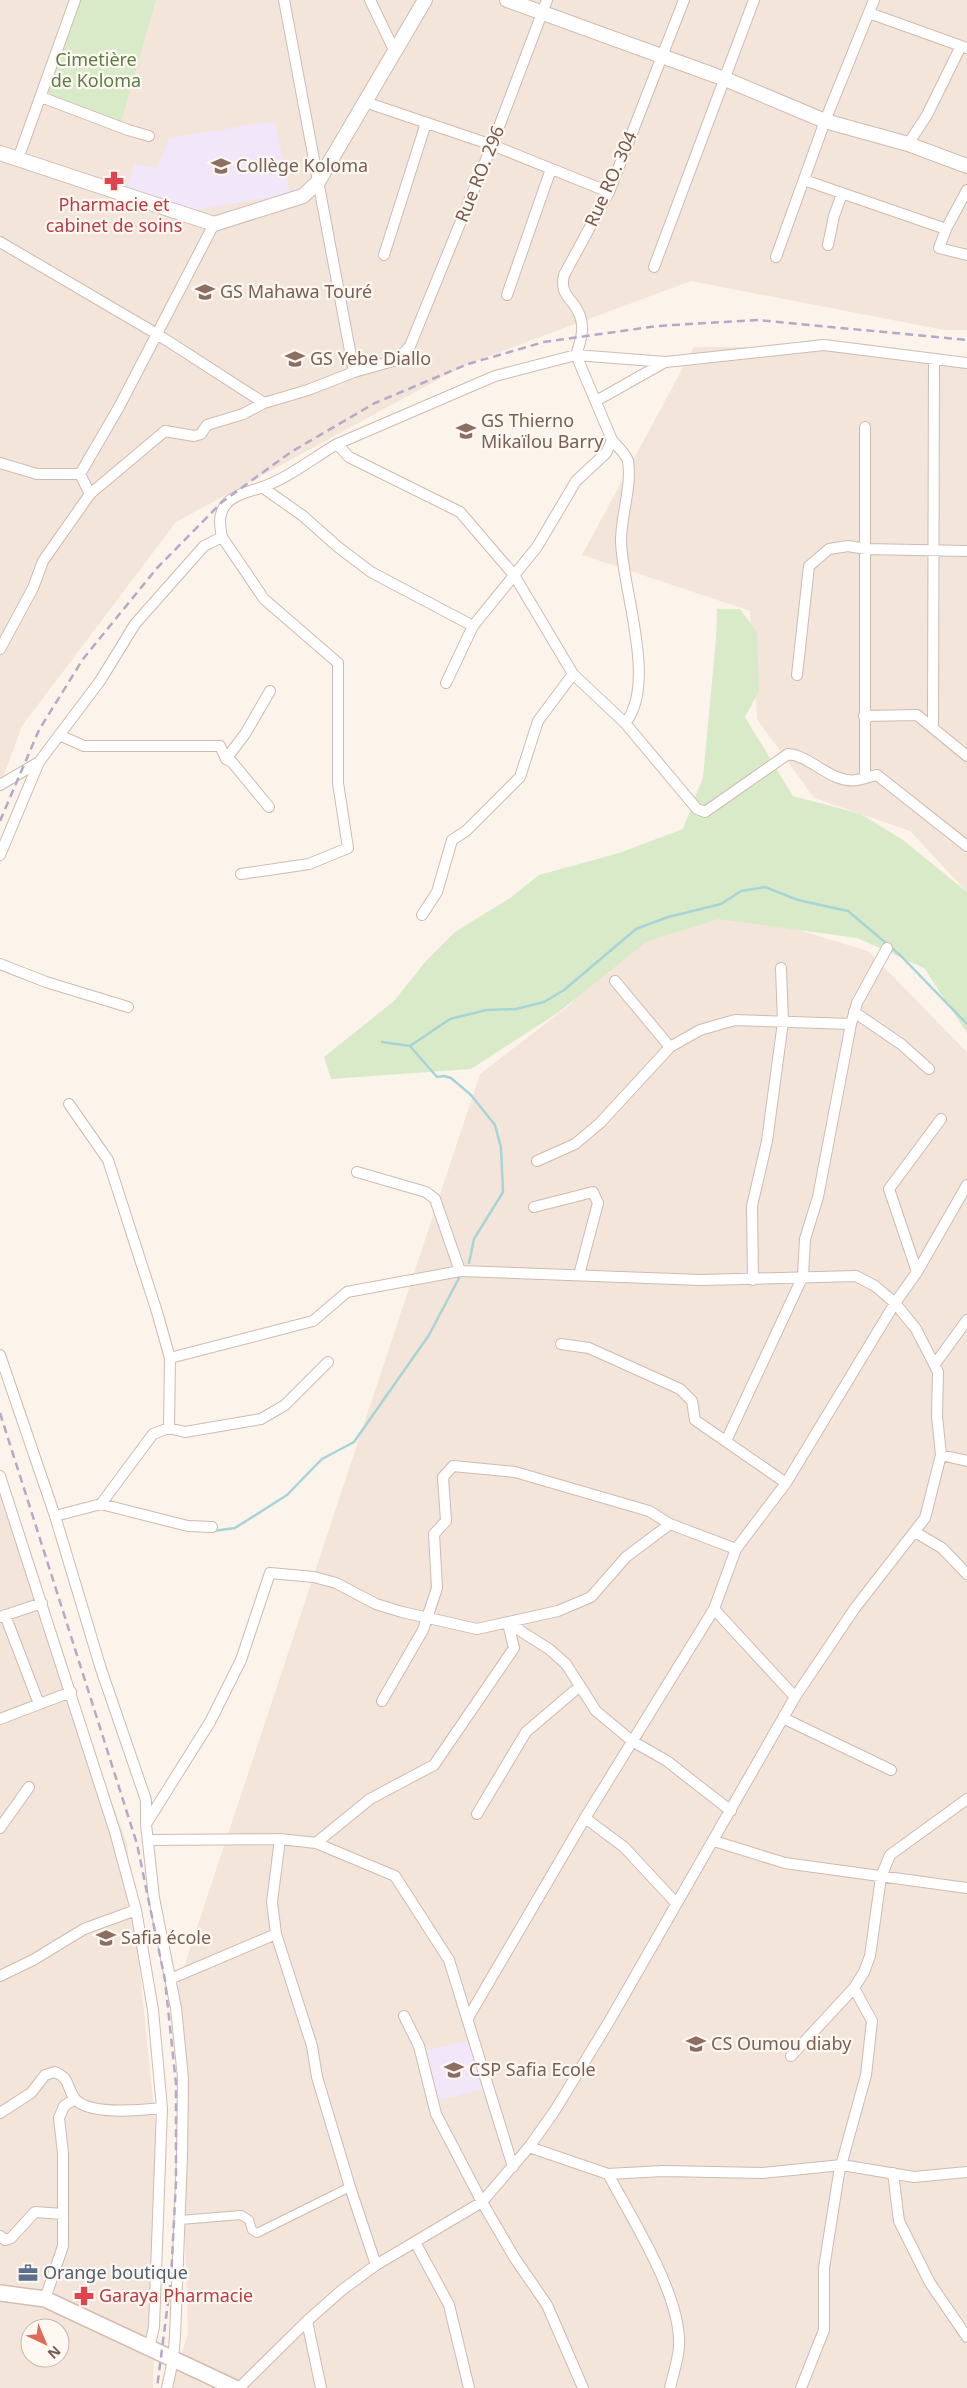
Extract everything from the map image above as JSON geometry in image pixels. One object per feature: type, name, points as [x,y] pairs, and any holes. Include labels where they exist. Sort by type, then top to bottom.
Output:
[{"type":"main road","points":[[0,2293],[45,2299],[235,2388]]},
{"type":"street","points":[[18,159],[75,0]]},
{"type":"street","points":[[0,649],[33,588],[43,561],[90,494],[164,431],[194,436],[202,434],[207,425],[243,414],[264,403],[308,390],[354,372],[284,0]]},
{"type":"street","points":[[370,0],[395,52]]},
{"type":"street","points":[[0,153],[214,224],[303,196],[318,182],[424,0]]},
{"type":"street","points":[[507,0],[545,6],[662,56],[724,79],[825,121],[908,144],[967,166]]},
{"type":"street","name":"Rue RO. 304","points":[[576,355],[582,338],[581,318],[577,309],[564,293],[562,284],[564,275],[610,192],[684,0]]},
{"type":"street","points":[[654,266],[754,0]]},
{"type":"street","points":[[776,257],[825,121],[874,0]]},
{"type":"street","name":"Rue RO. 296","points":[[354,372],[397,360],[410,346],[492,145],[545,6]]},
{"type":"street","points":[[869,13],[964,47],[927,115],[908,144]]},
{"type":"street","points":[[40,97],[149,136]]},
{"type":"street","points":[[366,102],[492,145],[610,192]]},
{"type":"street","points":[[384,254],[426,123]]},
{"type":"street","points":[[507,295],[551,169]]},
{"type":"street","points":[[804,180],[946,229]]},
{"type":"street","points":[[967,190],[946,229],[939,248],[967,255]]},
{"type":"street","points":[[828,245],[834,216],[842,194]]},
{"type":"street","points":[[80,474],[119,407],[214,224]]},
{"type":"street","points":[[0,242],[157,334],[264,403]]},
{"type":"street","points":[[242,874],[309,864],[348,848],[338,783],[338,663],[264,599],[222,537],[220,522],[224,507],[239,494],[262,487],[337,444],[495,376],[576,355],[666,362],[824,345],[967,363]]},
{"type":"street","points":[[576,355],[612,440],[628,459],[628,483],[621,540],[624,572],[638,645],[637,699],[624,723]]},
{"type":"street","points":[[933,727],[934,359]]},
{"type":"street","points":[[596,401],[666,362]]},
{"type":"street","points":[[864,777],[865,427]]},
{"type":"street","points":[[446,683],[474,626],[537,547],[576,481],[606,454],[612,440]]},
{"type":"street","points":[[337,444],[349,457],[460,512],[514,575],[573,674],[624,723],[697,809],[705,812],[788,754],[796,754],[833,776],[857,780],[876,775],[967,846]]},
{"type":"street","points":[[0,463],[37,474],[80,474]]},
{"type":"street","points":[[80,474],[90,494]]},
{"type":"street","points":[[262,487],[303,516],[338,547],[372,572],[474,626]]},
{"type":"street","points":[[0,855],[39,762],[100,681],[134,624],[204,546],[222,537]]},
{"type":"street","points":[[797,675],[809,566],[829,549],[848,546],[866,549],[967,551]]},
{"type":"street","points":[[422,915],[437,892],[452,840],[466,831],[520,777],[538,721],[573,674]]},
{"type":"street","points":[[226,759],[244,734],[270,691]]},
{"type":"street","points":[[864,716],[917,716],[967,756]]},
{"type":"street","points":[[59,735],[84,746],[220,746],[226,759],[232,762],[269,807]]},
{"type":"street","points":[[0,785],[39,762]]},
{"type":"street","points":[[726,1441],[803,1276],[805,1239],[818,1197],[854,1012],[887,948]]},
{"type":"street","points":[[0,964],[46,982],[128,1007]]},
{"type":"street","points":[[754,1280],[752,1206],[767,1141],[783,1022],[781,968]]},
{"type":"street","points":[[615,981],[670,1047]]},
{"type":"street","points":[[854,1012],[901,1044],[929,1069]]},
{"type":"street","points":[[537,1160],[575,1144],[600,1123],[670,1047],[700,1030],[735,1020],[851,1024]]},
{"type":"street","points":[[69,1104],[108,1160],[170,1358],[169,1428]]},
{"type":"street","points":[[917,1272],[890,1189],[941,1119]]},
{"type":"street","points":[[357,1172],[426,1192],[435,1199],[460,1271]]},
{"type":"street","points":[[468,2018],[632,1741],[714,1609],[736,1549],[786,1483],[895,1303],[917,1272],[967,1185]]},
{"type":"street","points":[[534,1207],[593,1192],[598,1204],[579,1275]]},
{"type":"street","points":[[170,1358],[313,1321],[348,1292],[460,1271],[701,1280],[856,1276],[875,1286],[895,1303],[916,1329],[938,1372],[937,1416],[941,1455],[925,1518],[855,1608],[795,1696],[714,1841],[676,1902],[610,2020],[554,2112],[529,2147],[482,2202],[376,2265],[342,2290],[306,2321],[239,2388]]},
{"type":"street","points":[[935,1364],[967,1320]]},
{"type":"street","points":[[561,1344],[589,1348],[680,1389],[692,1401],[695,1420],[786,1483]]},
{"type":"street","points":[[0,1355],[55,1516],[101,1670],[146,1800],[146,1824],[154,1898],[176,2008],[182,2078],[180,2220],[173,2360],[166,2388]]},
{"type":"street","points":[[101,1504],[153,1434],[169,1428],[186,1432],[261,1419],[285,1405],[328,1362]]},
{"type":"street","points":[[941,1455],[967,1462]]},
{"type":"street","points":[[382,1701],[423,1630],[425,1619],[437,1588],[434,1534],[446,1521],[443,1476],[453,1466],[515,1472],[648,1511],[670,1524],[736,1549]]},
{"type":"street","points":[[0,1476],[115,1832],[136,1910],[153,2010],[162,2108],[154,2327],[149,2349]]},
{"type":"street","points":[[55,1516],[101,1504],[188,1526],[212,1526]]},
{"type":"street","points":[[146,1824],[210,1722],[241,1660],[270,1573],[314,1577],[336,1583],[376,1604],[425,1619],[477,1629],[508,1624],[558,1611],[591,1597],[626,1557],[670,1524]]},
{"type":"street","points":[[915,1532],[942,1548],[967,1574]]},
{"type":"street","points":[[39,1704],[2,1616],[42,1603]]},
{"type":"street","points":[[714,1609],[795,1696]]},
{"type":"street","points":[[508,1624],[549,1649],[566,1664],[596,1711],[632,1741],[667,1761],[731,1811]]},
{"type":"street","points":[[316,1843],[370,1799],[434,1765],[514,1648],[508,1624]]},
{"type":"street","points":[[477,1814],[526,1732],[580,1686]]},
{"type":"street","points":[[0,1719],[71,1692]]},
{"type":"street","points":[[783,1718],[891,1770]]},
{"type":"street","points":[[0,1828],[29,1787]]},
{"type":"street","points":[[791,2056],[854,1988],[870,1956],[881,1876],[890,1855],[967,1799]]},
{"type":"street","points":[[586,1818],[624,1847],[676,1902]]},
{"type":"street","points":[[148,1840],[280,1839],[316,1843],[395,1876],[449,1960],[513,2167]]},
{"type":"street","points":[[280,1839],[272,1902],[276,1934],[312,2046],[317,2077],[350,2187],[376,2265]]},
{"type":"street","points":[[714,1841],[785,1862],[967,1888]]},
{"type":"street","points":[[0,1976],[34,1960],[84,1929],[136,1910]]},
{"type":"street","points":[[170,1979],[276,1934]]},
{"type":"street","points":[[801,2388],[824,2330],[824,2268],[839,2173],[866,2074],[872,2021],[854,1988]]},
{"type":"street","points":[[404,2016],[419,2046],[436,2114],[482,2202],[514,2257],[547,2305],[583,2388]]},
{"type":"street","points":[[0,2113],[31,2093],[46,2075],[55,2072],[64,2076],[75,2099],[82,2104],[113,2112],[162,2108]]},
{"type":"street","points":[[45,2299],[63,2246],[63,2153],[59,2118],[64,2106],[75,2099]]},
{"type":"street","points":[[529,2147],[608,2174],[663,2171],[762,2173],[842,2165],[914,2177],[967,2172]]},
{"type":"street","points":[[893,2173],[899,2221],[930,2284],[967,2337]]},
{"type":"street","points":[[608,2174],[659,2272],[675,2312],[679,2346],[670,2388]]},
{"type":"street","points":[[180,2220],[241,2215],[249,2220],[252,2230],[257,2233],[350,2187]]},
{"type":"street","points":[[0,2236],[5,2240],[11,2238],[36,2212],[63,2214]]},
{"type":"street","points":[[415,2242],[449,2305],[469,2388]]},
{"type":"street","points":[[306,2321],[321,2388]]},
{"type":"shaded area","points":[[0,0],[967,0],[967,330],[944,330],[691,281],[465,365],[176,522],[22,726],[0,786]]},
{"type":"shaded area","name":"Collège Koloma","points":[[275,121],[290,194],[191,211],[127,189],[134,164],[157,168],[169,138]]},
{"type":"shaded area","points":[[694,347],[826,347],[967,368],[967,892],[910,831],[814,798],[757,719],[750,611],[582,555]]},
{"type":"shaded area","points":[[721,914],[763,919],[868,951],[967,1052],[967,2388],[171,2388],[188,2333],[177,1988],[480,1074],[571,1004],[616,949]]},
{"type":"shaded area","points":[[0,1490],[5,1512],[127,1843],[158,2150],[153,2388],[0,2388]]},
{"type":"shaded area","name":"CSP Safia Ecole","points":[[471,2040],[483,2089],[437,2101],[424,2051]]},
{"type":"green space","name":"Cimetière de Koloma","points":[[81,0],[156,0],[121,122],[47,95]]},
{"type":"green space","points":[[717,609],[740,609],[757,632],[759,691],[745,717],[793,796],[861,814],[903,840],[967,892],[967,1033],[924,968],[857,938],[718,919],[646,942],[559,1012],[471,1069],[331,1079],[324,1057],[394,1001],[426,961],[455,932],[510,898],[539,875],[619,853],[683,829],[703,777]]},
{"type":"waterway","points":[[382,1042],[410,1046],[450,1019],[486,1010],[516,1009],[544,1002],[564,990],[636,929],[668,917],[721,904],[741,891],[765,887],[798,900],[848,911],[900,955],[967,1024]]},
{"type":"waterway","points":[[410,1046],[437,1077],[451,1078],[471,1095],[495,1125],[501,1148],[503,1192],[474,1239],[469,1263]]},
{"type":"waterway","points":[[213,1531],[235,1528],[287,1495],[322,1459],[354,1442],[429,1335],[459,1278]]},
{"type":"railway","points":[[0,821],[39,730],[83,659],[157,568],[222,502],[291,452],[375,403],[468,364],[544,342],[657,326],[758,320],[967,340]]},
{"type":"railway","points":[[0,1413],[137,1844],[165,1980],[176,2084],[176,2182],[171,2279],[157,2388]]},
{"type":"place","name":"Collège Koloma","points":[[221,166]]},
{"type":"place","name":"Pharmacie et cabinet de soins","points":[[114,181]]},
{"type":"place","name":"GS Mahawa Touré","points":[[205,292]]},
{"type":"place","name":"GS Yebe Diallo","points":[[295,359]]},
{"type":"place","name":"GS Thierno Mikaïlou Barry","points":[[466,431]]},
{"type":"place","name":"Safia école","points":[[106,1938]]},
{"type":"place","name":"CS Oumou diaby","points":[[696,2044]]},
{"type":"place","name":"CSP Safia Ecole","points":[[454,2070]]},
{"type":"place","name":"Orange boutique","points":[[28,2273]]},
{"type":"place","name":"Garaya Pharmacie","points":[[84,2296]]}]
